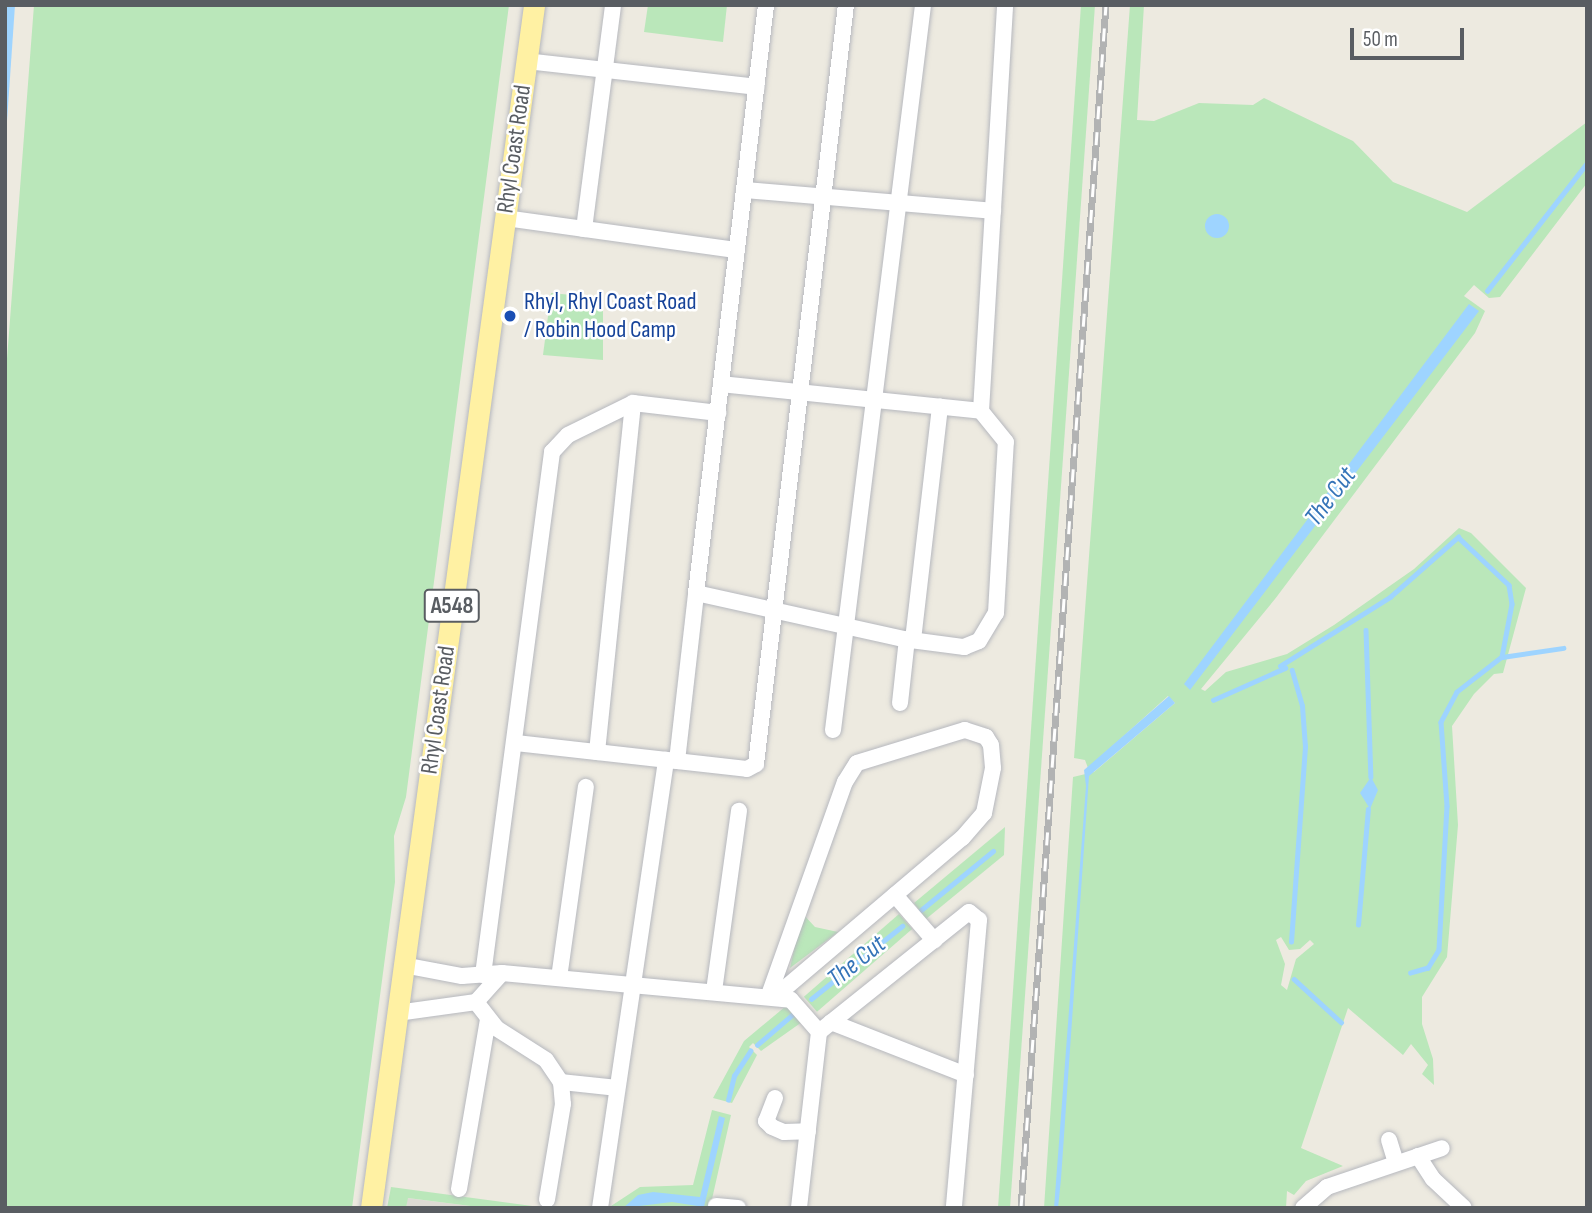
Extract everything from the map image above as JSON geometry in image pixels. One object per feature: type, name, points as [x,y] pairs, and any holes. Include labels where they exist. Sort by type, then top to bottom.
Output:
[{"type":"main road","name":"Rhyl Coast Road","points":[[371,1208],[534,5]]},
{"type":"street","points":[[584,229],[613,5]]},
{"type":"street","points":[[600,1208],[632,984],[672,761],[696,593],[766,5]]},
{"type":"street","points":[[516,743],[747,769],[756,764],[846,5]]},
{"type":"street","points":[[833,730],[844,623],[876,401],[923,5]]},
{"type":"street","points":[[696,593],[844,623],[910,640],[964,647],[979,641],[996,613],[1006,442],[981,411],[1004,5]]},
{"type":"street","points":[[526,61],[757,87]]},
{"type":"street","points":[[744,190],[993,211]]},
{"type":"street","points":[[505,218],[737,250]]},
{"type":"street","points":[[721,384],[981,411]]},
{"type":"street","points":[[483,975],[516,743],[552,452],[568,435],[633,403],[718,413]]},
{"type":"street","points":[[597,752],[633,403]]},
{"type":"street","points":[[900,703],[940,407]]},
{"type":"street","points":[[965,730],[976,731],[991,745],[990,796],[984,813],[900,901],[778,997],[845,782],[857,763],[965,730]]},
{"type":"street","points":[[559,978],[586,787]]},
{"type":"street","points":[[714,990],[739,811]]},
{"type":"street","points":[[900,901],[934,940]]},
{"type":"street","points":[[799,1208],[821,1024],[969,912],[979,920],[954,1208]]},
{"type":"street","points":[[403,965],[462,976],[502,973],[778,997],[821,1024],[966,1075]]},
{"type":"street","points":[[397,1013],[476,1002],[502,973]]},
{"type":"street","points":[[476,1002],[488,1020],[546,1060],[561,1082],[563,1104],[547,1200]]},
{"type":"street","points":[[459,1189],[488,1020]]},
{"type":"street","points":[[561,1082],[617,1088]]},
{"type":"street","points":[[775,1098],[766,1121],[772,1127],[784,1132],[808,1131]]},
{"type":"street","points":[[1389,1140],[1396,1163]]},
{"type":"street","points":[[1303,1208],[1328,1187],[1442,1148]]},
{"type":"street","points":[[1418,1156],[1433,1179],[1464,1208]]},
{"type":"street","points":[[716,1206],[738,1208]]},
{"type":"shaded area","points":[[407,1198],[486,1208],[406,1208]]},
{"type":"green space","points":[[34,5],[509,5],[406,797],[394,836],[395,882],[352,1208],[5,1208],[5,385]]},
{"type":"green space","points":[[648,5],[727,5],[723,42],[644,32]]},
{"type":"green space","points":[[1081,5],[1095,5],[1010,1208],[998,1208]]},
{"type":"green space","points":[[1130,5],[1144,5],[1137,120],[1154,121],[1199,103],[1253,105],[1264,98],[1353,141],[1393,182],[1467,212],[1587,122],[1587,183],[1500,297],[1489,298],[1474,285],[1464,296],[1485,311],[1475,333],[1275,599],[1201,689],[1205,691],[1226,672],[1287,654],[1334,625],[1414,569],[1459,528],[1471,533],[1526,588],[1503,673],[1494,674],[1474,694],[1452,726],[1458,825],[1447,957],[1422,997],[1422,1024],[1433,1059],[1434,1085],[1422,1074],[1428,1065],[1411,1044],[1403,1055],[1348,1008],[1301,1148],[1343,1166],[1306,1181],[1294,1195],[1287,1191],[1286,1208],[1044,1208],[1073,777],[1094,772],[1175,703],[1168,696],[1088,768],[1085,760],[1074,758]],"holes":[[[1281,937],[1289,950],[1300,949],[1310,940],[1314,944],[1296,959],[1287,990],[1281,985],[1285,964],[1276,940]]]},
{"type":"green space","points":[[551,293],[603,298],[603,360],[543,355]]},
{"type":"green space","points":[[1005,827],[1004,855],[926,919],[914,903]]},
{"type":"green space","points":[[802,913],[815,927],[838,932],[790,968]]},
{"type":"green space","points":[[899,914],[912,929],[817,1012],[804,997]]},
{"type":"green space","points":[[786,1006],[802,1022],[761,1051],[753,1043],[749,1047],[757,1055],[732,1103],[713,1098],[744,1041]]},
{"type":"green space","points":[[712,1110],[731,1115],[710,1208],[608,1208],[640,1187],[693,1185]]},
{"type":"green space","points":[[391,1187],[547,1208],[486,1208],[408,1198],[406,1208],[387,1208]]},
{"type":"water","points":[[5,5],[15,5],[5,150]]},
{"type":"water","points":[[1217,214],[1228,221],[1229,226],[1222,237],[1217,238],[1206,231],[1205,226],[1212,215]]},
{"type":"water","points":[[1469,304],[1479,311],[1190,690],[1184,684]]},
{"type":"water","points":[[1169,696],[1175,703],[1089,776],[1061,1179],[1058,1208],[1054,1208],[1086,786],[1084,770]]},
{"type":"water","points":[[1371,777],[1378,790],[1370,809],[1360,793]]},
{"type":"water","points":[[719,1116],[725,1118],[704,1207],[672,1202],[623,1208],[638,1195],[653,1192],[700,1197]]},
{"type":"waterway","name":"The Cut","points":[[1487,291],[1587,163]]},
{"type":"waterway","points":[[1280,666],[1390,597],[1458,537],[1509,585],[1512,604],[1502,657],[1457,692],[1441,722],[1447,806],[1439,950],[1428,968],[1411,973]]},
{"type":"waterway","points":[[1366,630],[1371,777]]},
{"type":"waterway","points":[[1502,657],[1563,648]]},
{"type":"waterway","points":[[1213,700],[1285,668]]},
{"type":"waterway","points":[[1291,942],[1305,747],[1302,706],[1292,670]]},
{"type":"waterway","points":[[1358,925],[1368,809]]},
{"type":"waterway","name":"The Cut","points":[[921,910],[993,851]]},
{"type":"waterway","name":"The Cut","points":[[811,999],[902,926]]},
{"type":"waterway","points":[[1294,979],[1341,1022]]},
{"type":"waterway","name":"The Cut","points":[[757,1045],[792,1015]]},
{"type":"waterway","name":"The Cut","points":[[728,1100],[734,1076],[750,1051]]},
{"type":"railway","points":[[1021,1208],[1106,5]]},
{"type":"place","name":"Rhyl, Rhyl Coast Road / Robin Hood Camp","points":[[510,316]]}]
